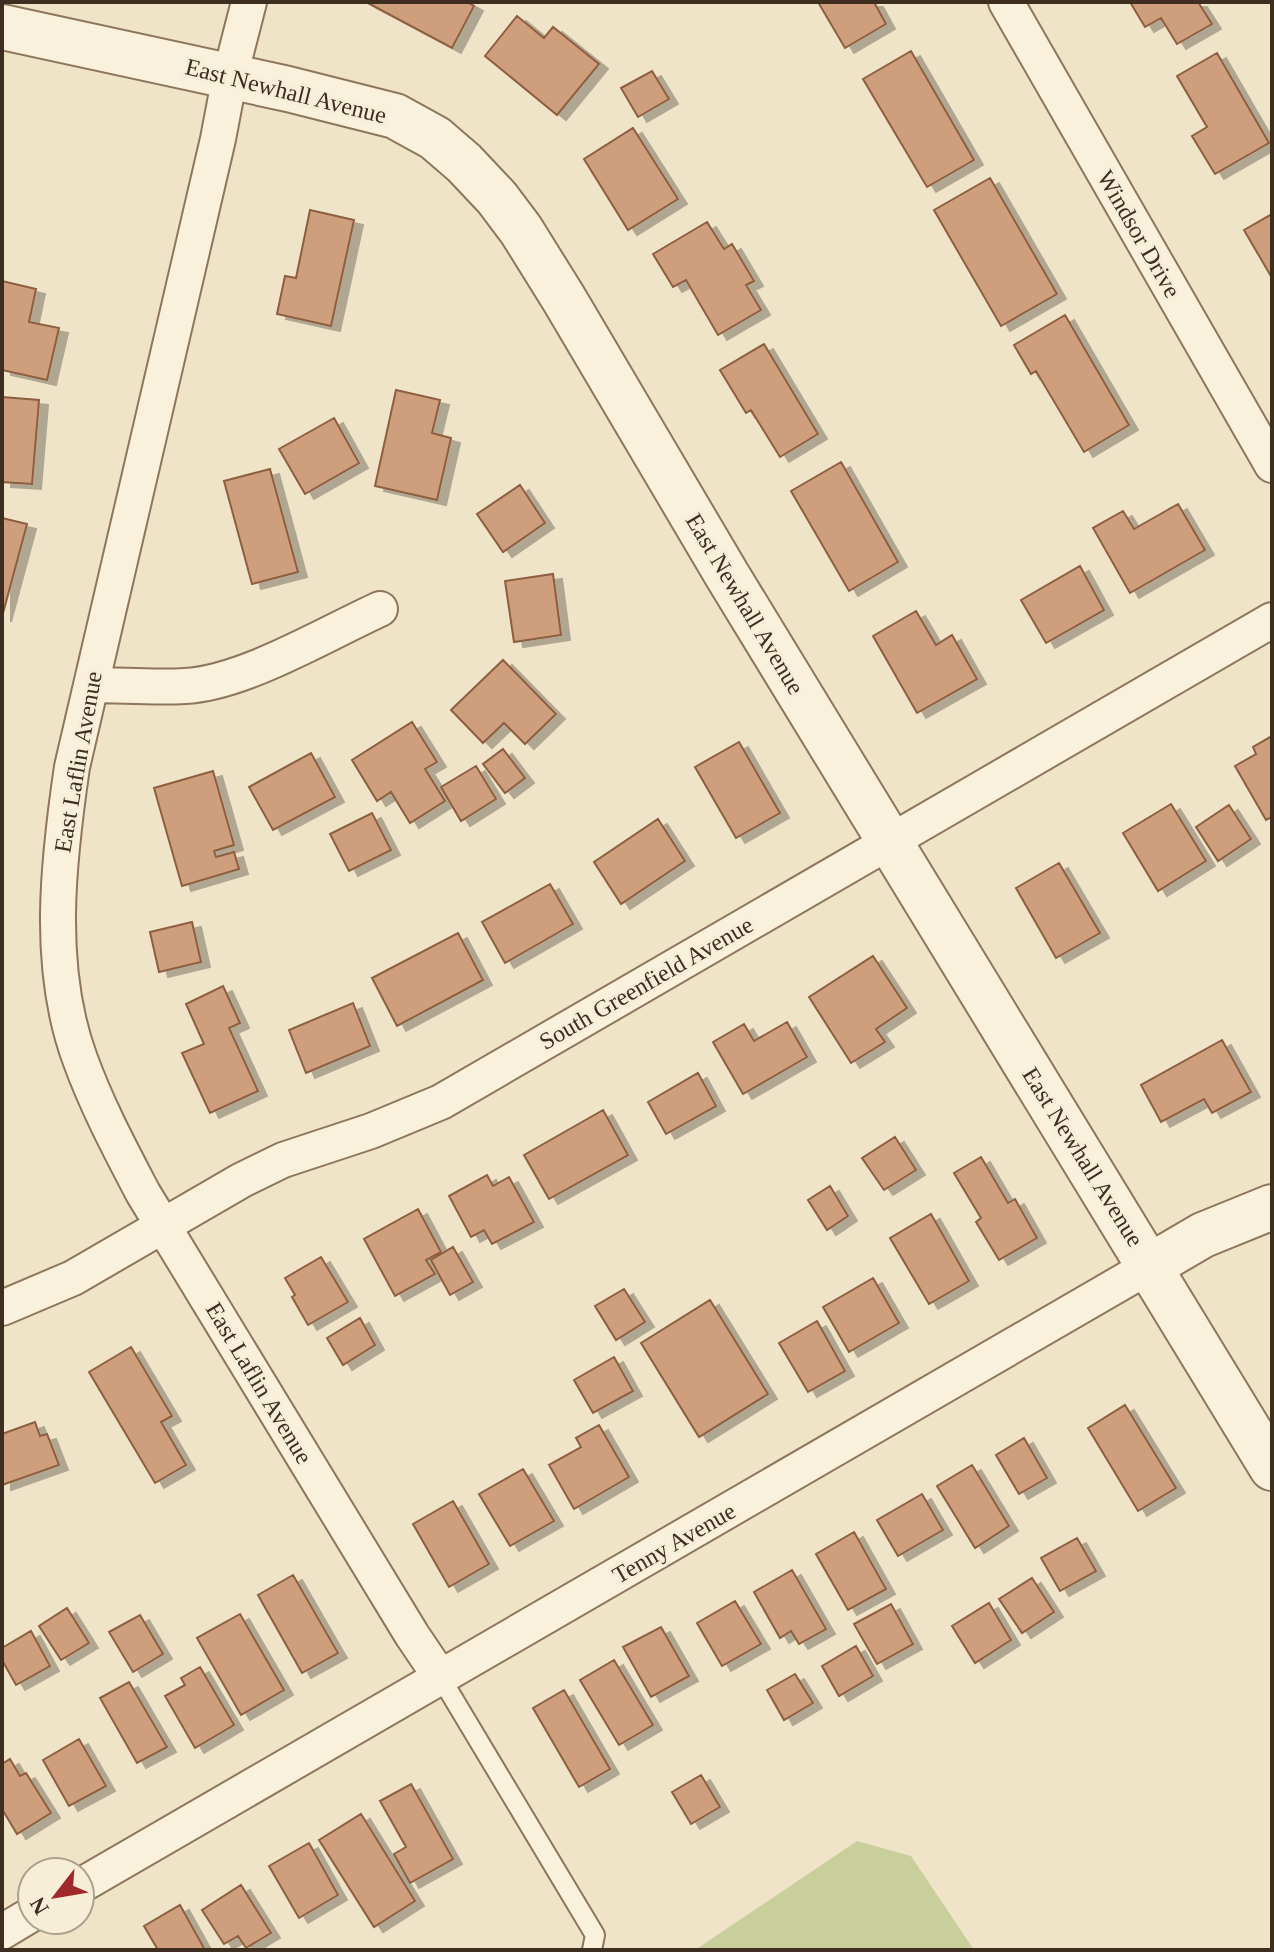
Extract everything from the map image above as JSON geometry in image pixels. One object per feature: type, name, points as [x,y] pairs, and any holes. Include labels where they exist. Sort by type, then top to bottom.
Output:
[{"type":"street","name":"East Laflin Avenue","points":[[249,2],[72,767],[59,853],[63,994],[79,1057],[109,1130],[143,1193],[441,1678]]},
{"type":"street","name":"Windsor Drive","points":[[1006,2],[1272,465]]},
{"type":"street","name":"East Newhall Avenue","points":[[2,27],[230,76],[395,116],[435,138],[497,198],[564,299],[727,575],[1272,1468]]},
{"type":"street","points":[[91,685],[186,686],[223,678],[265,663],[380,609]]},
{"type":"street","name":"South Greenfield Avenue","points":[[2,1308],[73,1278],[242,1180],[283,1160],[371,1131],[441,1102],[1272,620]]},
{"type":"street","name":"Tenny Avenue","points":[[96,1877],[1203,1235],[1272,1207]]},
{"type":"lane","points":[[441,1678],[595,1935],[592,1950]]},
{"type":"green space","points":[[857,1841],[911,1856],[974,1950],[695,1950]]},
{"type":"building","points":[[366,2],[467,2],[474,6],[452,48]]},
{"type":"building","points":[[818,2],[874,2],[886,24],[845,48]]},
{"type":"building","points":[[1130,2],[1198,2],[1212,24],[1177,44],[1161,18],[1145,27]]},
{"type":"building","points":[[517,16],[544,38],[553,27],[599,64],[557,115],[485,56]]},
{"type":"building","points":[[911,51],[974,160],[927,187],[863,79]]},
{"type":"building","points":[[1217,53],[1269,143],[1215,174],[1192,136],[1207,127],[1177,76]]},
{"type":"building","points":[[652,71],[669,99],[638,117],[621,88]]},
{"type":"building","points":[[633,128],[678,199],[628,230],[584,159]]},
{"type":"building","points":[[990,178],[1057,294],[1001,326],[934,210]]},
{"type":"building","points":[[310,210],[354,220],[331,326],[277,314],[285,276],[296,278]]},
{"type":"building","points":[[1272,214],[1272,278],[1244,230]]},
{"type":"building","points":[[707,222],[724,249],[732,244],[754,281],[746,285],[761,310],[718,335],[686,280],[673,287],[653,254]]},
{"type":"building","points":[[2,281],[36,289],[29,322],[59,328],[47,380],[2,370]]},
{"type":"building","points":[[1065,315],[1129,425],[1084,452],[1036,371],[1031,374],[1014,345]]},
{"type":"building","points":[[764,344],[818,434],[780,457],[751,410],[746,413],[720,370]]},
{"type":"building","points":[[396,390],[440,400],[432,433],[451,438],[437,500],[375,486]]},
{"type":"building","points":[[2,397],[39,400],[32,484],[2,482]]},
{"type":"building","points":[[334,418],[359,463],[305,494],[279,449]]},
{"type":"building","points":[[841,462],[898,562],[849,591],[791,491]]},
{"type":"building","points":[[270,469],[298,572],[252,584],[224,481]]},
{"type":"building","points":[[520,485],[545,523],[503,552],[477,514]]},
{"type":"building","points":[[1178,504],[1205,550],[1130,593],[1093,528],[1123,511],[1134,529]]},
{"type":"building","points":[[2,518],[27,524],[2,617]]},
{"type":"building","points":[[1080,566],[1104,610],[1046,643],[1021,600]]},
{"type":"building","points":[[553,574],[561,635],[514,642],[505,581]]},
{"type":"building","points":[[916,611],[936,645],[952,635],[977,679],[917,713],[873,636]]},
{"type":"building","points":[[503,660],[556,714],[525,744],[504,723],[483,743],[451,710]]},
{"type":"building","points":[[412,722],[437,762],[425,769],[445,801],[410,823],[391,792],[377,801],[352,760]]},
{"type":"building","points":[[1272,736],[1272,817],[1266,820],[1235,766],[1256,754],[1253,747]]},
{"type":"building","points":[[739,742],[780,813],[736,838],[695,767]]},
{"type":"building","points":[[503,749],[525,778],[505,793],[483,764]]},
{"type":"building","points":[[311,753],[335,797],[273,830],[249,787]]},
{"type":"building","points":[[476,766],[496,799],[461,821],[441,787]]},
{"type":"building","points":[[213,771],[234,845],[214,851],[216,857],[234,852],[239,869],[182,886],[154,788]]},
{"type":"building","points":[[1171,804],[1206,861],[1158,891],[1123,833]]},
{"type":"building","points":[[1229,805],[1251,839],[1218,861],[1196,827]]},
{"type":"building","points":[[372,813],[391,850],[349,871],[330,834]]},
{"type":"building","points":[[658,819],[685,861],[621,904],[594,862]]},
{"type":"building","points":[[1059,863],[1100,933],[1056,958],[1016,888]]},
{"type":"building","points":[[550,884],[573,924],[505,963],[482,922]]},
{"type":"building","points":[[192,922],[201,962],[159,972],[150,932]]},
{"type":"building","points":[[458,933],[483,980],[397,1026],[372,978]]},
{"type":"building","points":[[873,956],[907,1008],[876,1029],[885,1042],[851,1063],[809,997]]},
{"type":"building","points":[[223,986],[240,1023],[229,1028],[258,1091],[210,1113],[182,1053],[204,1044],[186,1004]]},
{"type":"building","points":[[353,1003],[370,1046],[306,1073],[289,1030]]},
{"type":"building","points":[[787,1022],[807,1057],[743,1094],[713,1042],[744,1024],[754,1041]]},
{"type":"building","points":[[1222,1040],[1251,1092],[1212,1113],[1204,1099],[1161,1122],[1141,1085]]},
{"type":"building","points":[[698,1073],[716,1106],[666,1134],[648,1102]]},
{"type":"building","points":[[603,1110],[628,1155],[549,1199],[524,1155]]},
{"type":"building","points":[[895,1137],[916,1170],[884,1190],[862,1158]]},
{"type":"building","points":[[981,1157],[1008,1203],[1015,1199],[1037,1238],[999,1260],[976,1222],[981,1218],[954,1173]]},
{"type":"building","points":[[487,1175],[493,1186],[509,1177],[534,1222],[492,1244],[484,1230],[471,1237],[449,1196]]},
{"type":"building","points":[[830,1186],[848,1216],[827,1230],[808,1200]]},
{"type":"building","points":[[418,1209],[441,1252],[426,1260],[435,1274],[395,1296],[364,1239]]},
{"type":"building","points":[[931,1214],[969,1281],[929,1304],[890,1238]]},
{"type":"building","points":[[453,1247],[473,1282],[450,1295],[431,1260]]},
{"type":"building","points":[[321,1257],[348,1302],[308,1325],[285,1278]]},
{"type":"building","points":[[873,1278],[899,1323],[849,1352],[823,1307]]},
{"type":"building","points":[[624,1289],[645,1322],[616,1340],[595,1306]]},
{"type":"building","points":[[710,1300],[768,1394],[699,1437],[641,1343]]},
{"type":"building","points":[[360,1318],[375,1345],[343,1365],[327,1338]]},
{"type":"building","points":[[817,1321],[845,1371],[808,1392],[779,1343]]},
{"type":"building","points":[[131,1347],[172,1416],[161,1422],[186,1465],[155,1483],[89,1372]]},
{"type":"building","points":[[614,1357],[633,1391],[593,1413],[574,1380]]},
{"type":"building","points":[[1125,1405],[1176,1488],[1138,1511],[1088,1428]]},
{"type":"building","points":[[35,1422],[40,1436],[47,1434],[59,1465],[2,1485],[2,1434]]},
{"type":"building","points":[[599,1425],[629,1477],[574,1509],[549,1465],[581,1447],[576,1438]]},
{"type":"building","points":[[1024,1438],[1047,1478],[1019,1494],[996,1455]]},
{"type":"building","points":[[972,1465],[1009,1526],[975,1548],[937,1486]]},
{"type":"building","points":[[523,1469],[554,1521],[510,1546],[479,1494]]},
{"type":"building","points":[[922,1494],[943,1530],[898,1556],[877,1520]]},
{"type":"building","points":[[453,1501],[489,1564],[449,1587],[413,1524]]},
{"type":"building","points":[[854,1532],[886,1589],[848,1610],[816,1554]]},
{"type":"building","points":[[1077,1538],[1096,1571],[1060,1591],[1041,1558]]},
{"type":"building","points":[[792,1570],[826,1629],[799,1644],[791,1631],[780,1638],[754,1592]]},
{"type":"building","points":[[293,1575],[338,1653],[302,1673],[258,1595]]},
{"type":"building","points":[[1032,1578],[1054,1612],[1022,1633],[999,1599]]},
{"type":"building","points":[[735,1601],[761,1644],[722,1666],[697,1623]]},
{"type":"building","points":[[989,1603],[1011,1640],[975,1663],[952,1626]]},
{"type":"building","points":[[891,1604],[913,1644],[877,1664],[854,1624]]},
{"type":"building","points":[[67,1608],[89,1643],[61,1660],[39,1626]]},
{"type":"building","points":[[240,1614],[284,1690],[241,1715],[197,1638]]},
{"type":"building","points":[[140,1615],[163,1654],[133,1672],[109,1632]]},
{"type":"building","points":[[661,1627],[689,1676],[651,1697],[623,1647]]},
{"type":"building","points":[[31,1631],[50,1666],[16,1685],[2,1660],[2,1648]]},
{"type":"building","points":[[856,1646],[873,1676],[839,1696],[822,1666]]},
{"type":"building","points":[[614,1660],[653,1725],[619,1745],[580,1680]]},
{"type":"building","points":[[200,1667],[234,1725],[195,1748],[165,1696],[185,1685],[181,1678]]},
{"type":"building","points":[[795,1674],[813,1703],[784,1720],[767,1690]]},
{"type":"building","points":[[129,1682],[167,1747],[137,1763],[100,1698]]},
{"type":"building","points":[[564,1690],[610,1769],[579,1787],[533,1708]]},
{"type":"building","points":[[79,1739],[106,1786],[69,1806],[43,1760]]},
{"type":"building","points":[[10,1759],[20,1776],[26,1773],[51,1813],[17,1834],[2,1809],[2,1764]]},
{"type":"building","points":[[701,1775],[720,1807],[691,1824],[672,1792]]},
{"type":"building","points":[[411,1784],[453,1859],[410,1883],[394,1854],[406,1847],[380,1801]]},
{"type":"building","points":[[361,1814],[415,1901],[374,1927],[319,1840]]},
{"type":"building","points":[[309,1843],[338,1895],[299,1918],[269,1866]]},
{"type":"building","points":[[241,1885],[271,1933],[246,1948],[238,1936],[224,1944],[202,1910]]},
{"type":"building","points":[[180,1905],[205,1950],[158,1950],[144,1926]]}]
